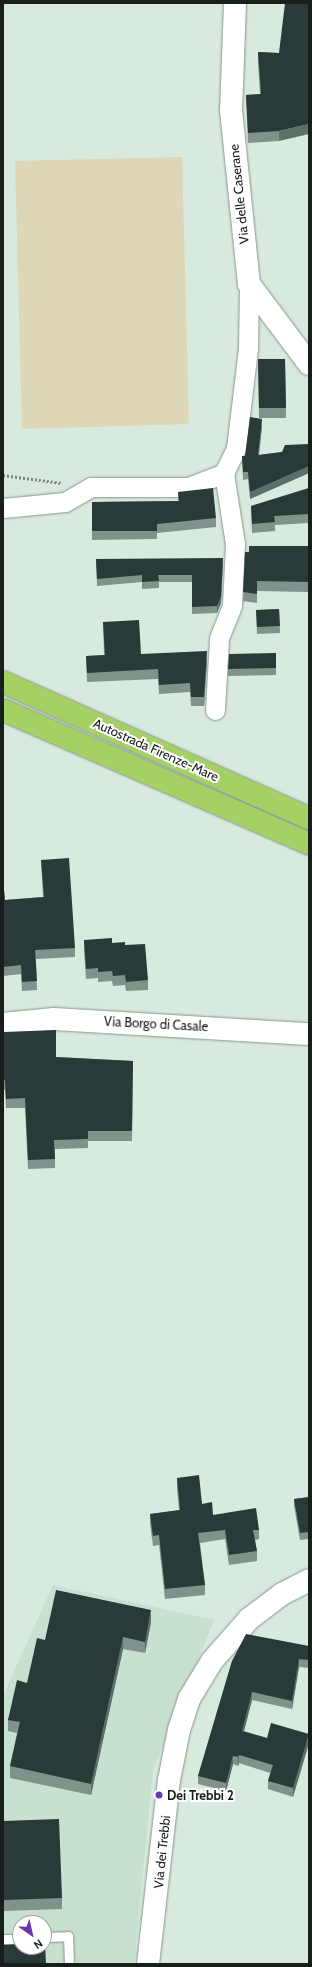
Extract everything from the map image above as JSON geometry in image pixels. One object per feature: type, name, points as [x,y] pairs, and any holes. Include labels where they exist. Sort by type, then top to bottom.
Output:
[{"type":"highway","name":"Autostrada Firenze-Mare","points":[[3,682],[309,818]]},
{"type":"highway","name":"Autostrada Firenze-Mare","points":[[3,710],[309,844]]},
{"type":"street","name":"Via delle Caserane","points":[[235,3],[230,110],[248,284]]},
{"type":"street","points":[[248,284],[309,364]]},
{"type":"street","points":[[215,710],[218,638],[232,605],[234,544],[224,473],[236,448],[248,349],[248,284]]},
{"type":"street","points":[[3,508],[65,502],[91,486],[188,487],[224,473]]},
{"type":"street","name":"Via Borgo di Casale","points":[[3,1024],[54,1019],[309,1034]]},
{"type":"street","name":"Via dei Trebbi","points":[[148,1964],[169,1780],[179,1730],[189,1699],[212,1661],[249,1619],[282,1594],[309,1580]]},
{"type":"lane","points":[[52,1937],[68,1936],[69,1964]]},
{"type":"path","points":[[3,475],[91,486]]},
{"type":"shaded area","points":[[182,157],[189,424],[22,429],[15,161]]},
{"type":"shaded area","points":[[53,1585],[214,1620],[153,1771],[134,1964],[3,1964],[3,1696]]},
{"type":"building","points":[[285,3],[309,3],[309,124],[279,131],[248,133],[246,95],[261,94],[258,52],[279,53]]},
{"type":"building","points":[[258,359],[285,359],[286,408],[259,408]]},
{"type":"building","points":[[250,417],[262,419],[258,455],[282,452],[285,445],[309,444],[309,466],[250,492],[248,472],[243,472],[242,456],[245,456]]},
{"type":"building","points":[[213,488],[216,518],[157,524],[157,531],[92,531],[92,502],[179,501],[178,492]]},
{"type":"building","points":[[309,488],[309,514],[274,516],[275,522],[252,524],[251,506]]},
{"type":"building","points":[[249,546],[309,546],[309,582],[257,581],[257,594],[243,592],[245,552],[249,552]]},
{"type":"building","points":[[223,558],[221,596],[217,606],[192,607],[192,575],[158,575],[159,581],[142,582],[142,575],[97,579],[96,559]]},
{"type":"building","points":[[279,609],[280,626],[257,627],[256,610]]},
{"type":"building","points":[[139,620],[141,654],[207,651],[204,697],[191,697],[190,683],[159,685],[158,669],[87,673],[86,656],[105,655],[103,622]]},
{"type":"building","points":[[276,653],[276,668],[228,669],[229,654]]},
{"type":"building","points":[[69,858],[75,948],[35,950],[37,981],[22,982],[21,965],[3,967],[3,880],[5,900],[44,897],[41,860]]},
{"type":"building","points":[[112,938],[112,943],[125,942],[125,945],[145,944],[148,980],[126,982],[125,975],[113,976],[112,971],[98,972],[98,968],[86,969],[84,940]]},
{"type":"building","points":[[56,1030],[56,1057],[133,1061],[132,1131],[88,1131],[88,1139],[54,1140],[55,1159],[28,1160],[25,1098],[6,1099],[5,1080],[3,1080],[4,1032]]},
{"type":"building","points":[[199,1475],[202,1504],[212,1502],[213,1515],[256,1508],[259,1530],[253,1530],[257,1551],[229,1555],[225,1530],[198,1533],[205,1585],[165,1589],[159,1535],[153,1536],[150,1514],[180,1510],[177,1478]]},
{"type":"building","points":[[309,1497],[309,1532],[300,1533],[294,1499]]},
{"type":"building","points":[[56,1590],[151,1610],[145,1642],[123,1637],[91,1784],[10,1766],[20,1722],[8,1720],[17,1680],[27,1683],[37,1638],[45,1640]]},
{"type":"building","points":[[246,1634],[309,1646],[309,1660],[299,1659],[292,1701],[252,1692],[242,1731],[267,1738],[271,1723],[309,1734],[293,1788],[268,1781],[273,1765],[239,1755],[238,1757],[233,1756],[226,1783],[198,1776],[232,1661]]},
{"type":"building","points":[[59,1819],[62,1898],[3,1900],[3,1821]]},
{"type":"building","points":[[12,1944],[12,1955],[46,1955],[46,1964],[3,1964],[3,1945]]},
{"type":"place","name":"Dei Trebbi 2","points":[[159,1795]]}]
